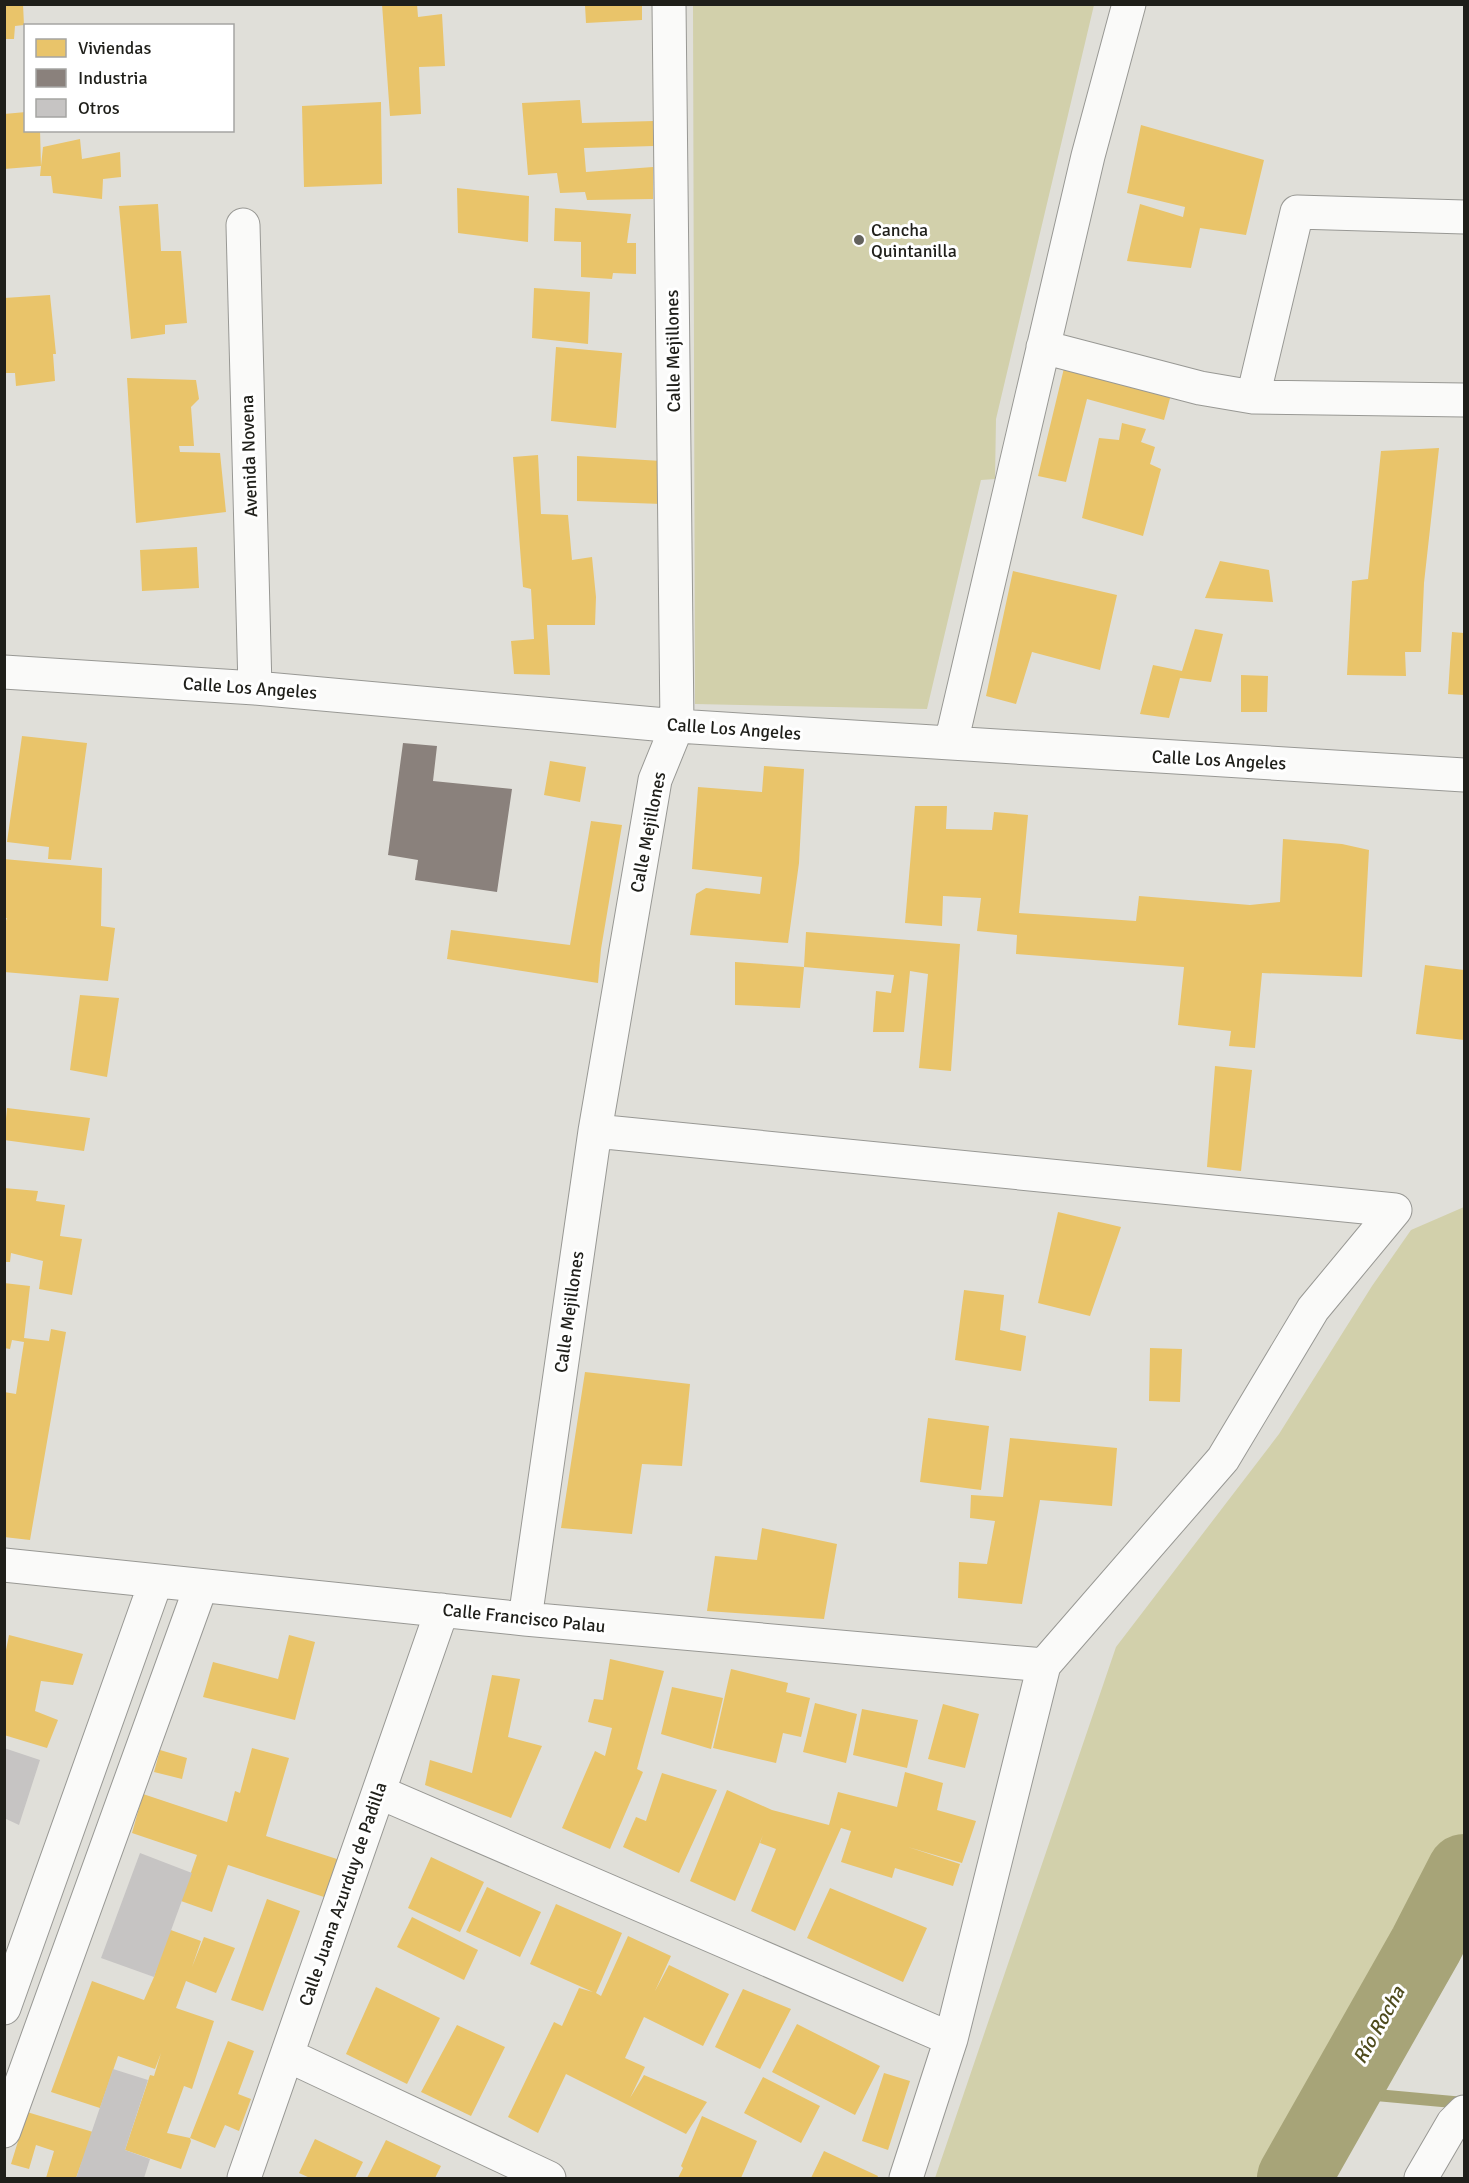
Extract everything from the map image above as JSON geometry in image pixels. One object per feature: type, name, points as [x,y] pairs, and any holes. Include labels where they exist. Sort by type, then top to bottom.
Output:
[{"type":"street","name":"Calle Mejillones","points":[[525,1619],[595,1131],[655,780],[677,726],[669,4]]},
{"type":"street","points":[[951,743],[1088,156],[1129,4]]},
{"type":"street","points":[[1253,397],[1298,212],[1464,217]]},
{"type":"street","name":"Avenida Novena","points":[[243,225],[255,688]]},
{"type":"street","points":[[1043,347],[1200,388],[1253,397],[1464,400]]},
{"type":"street","name":"Calle Los Angeles","points":[[4,672],[255,688],[677,726],[1464,774]]},
{"type":"street","points":[[595,1131],[1395,1210],[1313,1309],[1223,1459],[1044,1665],[951,2039],[906,2178]]},
{"type":"street","name":"Calle Francisco Palau","points":[[4,1566],[525,1619],[1044,1665]]},
{"type":"street","points":[[4,2008],[156,1581]]},
{"type":"street","points":[[4,2130],[201,1586]]},
{"type":"street","name":"Calle Juana Azurduy de Padilla","points":[[244,2178],[442,1610]]},
{"type":"street","points":[[379,1792],[951,2039]]},
{"type":"street","points":[[287,2055],[549,2178]]},
{"type":"street","points":[[1421,2178],[1453,2123],[1464,2112]]},
{"type":"shaded area","points":[[693,5],[1094,5],[996,419],[995,479],[981,480],[927,709],[695,704]]},
{"type":"shaded area","points":[[1464,1207],[1464,1835],[1269,2178],[935,2178],[1116,1647],[1279,1434],[1372,1286],[1411,1230]]},
{"type":"building: Viviendas","points":[[4,4],[23,4],[24,25],[15,26],[14,39],[4,39]]},
{"type":"building: Viviendas","points":[[382,4],[417,4],[418,17],[442,14],[445,66],[419,67],[421,114],[390,116]]},
{"type":"building: Viviendas","points":[[642,4],[642,20],[586,23],[585,5]]},
{"type":"building: Viviendas","points":[[580,100],[582,123],[654,121],[654,146],[584,148],[586,172],[653,167],[653,199],[587,200],[585,192],[560,193],[557,173],[528,175],[522,103]]},
{"type":"building: Viviendas","points":[[381,102],[382,184],[304,187],[302,106]]},
{"type":"building: Viviendas","points":[[24,112],[24,132],[40,132],[41,166],[4,169],[4,114]]},
{"type":"building: Viviendas","points":[[1141,125],[1264,160],[1246,235],[1200,228],[1191,268],[1127,261],[1140,204],[1183,217],[1185,207],[1127,193]]},
{"type":"building: Viviendas","points":[[80,139],[82,159],[120,152],[121,177],[103,179],[102,199],[53,193],[51,176],[40,176],[43,147]]},
{"type":"building: Viviendas","points":[[457,188],[529,196],[528,242],[458,233]]},
{"type":"building: Viviendas","points":[[158,204],[161,251],[181,251],[187,323],[165,325],[165,334],[131,339],[119,206]]},
{"type":"building: Viviendas","points":[[555,208],[631,214],[627,243],[636,243],[636,274],[613,273],[612,279],[581,277],[581,242],[554,241]]},
{"type":"building: Viviendas","points":[[534,288],[590,292],[588,344],[532,338]]},
{"type":"building: Viviendas","points":[[50,295],[56,354],[53,354],[55,381],[16,386],[15,373],[4,373],[4,298]]},
{"type":"building: Viviendas","points":[[556,347],[622,353],[616,428],[551,421]]},
{"type":"building: Viviendas","points":[[1065,364],[1172,391],[1164,420],[1087,399],[1066,482],[1038,476]]},
{"type":"building: Viviendas","points":[[127,378],[196,380],[199,399],[191,407],[194,446],[179,446],[180,452],[220,453],[226,512],[136,523]]},
{"type":"building: Viviendas","points":[[1122,423],[1146,429],[1141,442],[1155,447],[1150,464],[1161,469],[1143,536],[1082,518],[1099,438],[1119,440]]},
{"type":"building: Viviendas","points":[[1439,448],[1424,583],[1421,652],[1405,652],[1406,676],[1347,675],[1352,581],[1368,579],[1381,451]]},
{"type":"building: Viviendas","points":[[538,455],[541,514],[568,515],[572,560],[592,557],[596,597],[595,625],[547,625],[550,675],[514,674],[511,641],[534,639],[531,589],[523,587],[513,457]]},
{"type":"building: Viviendas","points":[[577,456],[662,461],[662,504],[577,501]]},
{"type":"building: Viviendas","points":[[197,547],[199,588],[142,591],[140,550]]},
{"type":"building: Viviendas","points":[[1220,561],[1269,570],[1273,602],[1205,598]]},
{"type":"building: Viviendas","points":[[1013,571],[1117,595],[1100,670],[1032,652],[1016,704],[986,696]]},
{"type":"building: Viviendas","points":[[1195,629],[1223,634],[1211,682],[1180,678],[1169,718],[1140,714],[1153,665],[1182,671]]},
{"type":"building: Viviendas","points":[[1452,632],[1464,633],[1464,695],[1448,694]]},
{"type":"building: Viviendas","points":[[1241,675],[1268,676],[1267,712],[1241,712]]},
{"type":"building: Viviendas","points":[[22,736],[87,743],[71,860],[48,859],[49,847],[7,842]]},
{"type":"building: Viviendas","points":[[550,761],[586,767],[580,802],[544,795]]},
{"type":"building: Viviendas","points":[[764,766],[804,769],[799,863],[788,943],[690,935],[696,894],[706,888],[760,894],[762,877],[692,869],[698,787],[762,792]]},
{"type":"building: Viviendas","points":[[915,806],[947,806],[946,829],[992,830],[994,812],[1028,815],[1019,913],[1136,921],[1139,896],[1250,905],[1280,902],[1283,839],[1342,844],[1369,850],[1362,977],[1262,973],[1255,1048],[1229,1046],[1231,1031],[1178,1025],[1184,967],[1016,954],[1017,935],[977,931],[981,898],[943,896],[942,926],[905,923]]},
{"type":"building: Viviendas","points":[[591,821],[622,825],[601,949],[598,983],[447,959],[451,930],[570,945]]},
{"type":"building: Viviendas","points":[[4,859],[102,868],[101,926],[115,928],[108,981],[4,972],[4,926],[7,918],[4,918]]},
{"type":"building: Viviendas","points":[[806,932],[960,944],[951,1071],[919,1068],[928,974],[910,971],[904,1032],[873,1032],[876,991],[891,993],[894,975],[804,967]]},
{"type":"building: Viviendas","points":[[735,962],[804,967],[800,1008],[735,1005]]},
{"type":"building: Viviendas","points":[[1425,965],[1464,970],[1464,1040],[1416,1034]]},
{"type":"building: Viviendas","points":[[80,995],[119,998],[107,1077],[70,1070]]},
{"type":"building: Viviendas","points":[[1215,1066],[1252,1070],[1241,1171],[1207,1167]]},
{"type":"building: Viviendas","points":[[7,1108],[90,1118],[84,1151],[4,1140]]},
{"type":"building: Viviendas","points":[[4,1188],[38,1191],[36,1201],[65,1205],[60,1236],[82,1239],[72,1295],[39,1289],[43,1261],[11,1253],[10,1262],[4,1262]]},
{"type":"building: Viviendas","points":[[1058,1212],[1121,1227],[1090,1316],[1038,1303]]},
{"type":"building: Viviendas","points":[[4,1283],[30,1286],[24,1338],[49,1341],[51,1329],[66,1332],[30,1540],[4,1537],[4,1392],[16,1394],[24,1342],[12,1340],[10,1349],[4,1348]]},
{"type":"building: Viviendas","points":[[964,1290],[1004,1295],[1000,1330],[1026,1336],[1021,1371],[955,1360]]},
{"type":"building: Viviendas","points":[[1150,1348],[1182,1349],[1180,1402],[1149,1401]]},
{"type":"building: Viviendas","points":[[585,1372],[690,1384],[682,1466],[642,1464],[632,1534],[561,1528]]},
{"type":"building: Viviendas","points":[[928,1418],[989,1426],[981,1490],[920,1482]]},
{"type":"building: Viviendas","points":[[1010,1438],[1117,1448],[1112,1506],[1040,1500],[1022,1604],[958,1598],[959,1562],[987,1564],[995,1521],[970,1518],[971,1495],[1003,1497]]},
{"type":"building: Viviendas","points":[[762,1528],[837,1544],[824,1619],[707,1611],[715,1556],[757,1560]]},
{"type":"building: Viviendas","points":[[9,1635],[83,1654],[73,1685],[41,1681],[35,1711],[58,1720],[47,1748],[4,1735],[4,1660]]},
{"type":"building: Viviendas","points":[[289,1635],[315,1642],[295,1720],[203,1697],[213,1662],[278,1679]]},
{"type":"building: Viviendas","points":[[610,1659],[664,1671],[637,1769],[643,1772],[610,1849],[562,1828],[595,1751],[605,1756],[612,1728],[588,1722],[594,1699],[603,1700]]},
{"type":"building: Viviendas","points":[[731,1669],[788,1683],[786,1692],[810,1698],[801,1737],[783,1733],[776,1763],[713,1748]]},
{"type":"building: Viviendas","points":[[492,1675],[520,1679],[508,1737],[542,1746],[511,1818],[425,1785],[430,1760],[472,1773]]},
{"type":"building: Viviendas","points":[[672,1687],[723,1698],[711,1749],[661,1734]]},
{"type":"building: Viviendas","points":[[815,1703],[857,1714],[846,1763],[803,1752]]},
{"type":"building: Viviendas","points":[[943,1704],[979,1714],[965,1768],[928,1759]]},
{"type":"building: Viviendas","points":[[862,1709],[918,1720],[907,1768],[853,1755]]},
{"type":"building: Viviendas","points":[[252,1748],[289,1758],[266,1836],[340,1860],[327,1898],[228,1865],[212,1912],[181,1901],[197,1855],[132,1833],[143,1794],[227,1822],[235,1791],[240,1793]]},
{"type":"building: Viviendas","points":[[160,1750],[187,1758],[182,1779],[154,1772]]},
{"type":"building: Viviendas","points":[[905,1772],[943,1783],[937,1810],[976,1821],[962,1863],[908,1847],[960,1864],[953,1886],[895,1868],[892,1878],[841,1862],[851,1831],[841,1828],[795,1931],[751,1911],[776,1849],[760,1843],[763,1835],[735,1901],[690,1881],[727,1790],[772,1810],[829,1825],[838,1792],[897,1807]]},
{"type":"building: Viviendas","points":[[662,1773],[717,1790],[679,1873],[623,1847],[636,1817],[646,1821]]},
{"type":"building: Viviendas","points":[[431,1857],[484,1882],[460,1932],[408,1908]]},
{"type":"building: Viviendas","points":[[487,1887],[541,1912],[520,1957],[466,1932]]},
{"type":"building: Viviendas","points":[[830,1888],[927,1928],[903,1982],[807,1938]]},
{"type":"building: Viviendas","points":[[267,1899],[300,1911],[263,2011],[231,2000]]},
{"type":"building: Viviendas","points":[[556,1904],[622,1933],[596,1993],[601,1996],[628,1936],[671,1956],[655,1991],[669,1965],[729,1994],[703,2046],[644,2017],[625,2058],[645,2067],[630,2098],[644,2075],[707,2102],[686,2134],[566,2074],[538,2133],[508,2117],[554,2022],[562,2026],[579,1988],[593,1992],[530,1964]]},
{"type":"building: Viviendas","points":[[412,1917],[478,1950],[464,1980],[397,1947]]},
{"type":"building: Viviendas","points":[[168,1929],[201,1941],[192,1967],[204,1937],[235,1948],[216,1993],[186,1981],[176,2008],[214,2021],[192,2089],[184,2086],[167,2133],[190,2138],[181,2169],[125,2150],[150,2075],[154,2076],[161,2053],[155,2069],[118,2056],[100,2108],[51,2092],[92,1981],[144,2000],[154,1977]]},
{"type":"building: Viviendas","points":[[376,1987],[440,2018],[407,2084],[346,2054]]},
{"type":"building: Viviendas","points":[[743,1989],[791,2009],[760,2069],[715,2047]]},
{"type":"building: Viviendas","points":[[797,2024],[880,2066],[855,2115],[772,2072]]},
{"type":"building: Viviendas","points":[[457,2025],[505,2047],[471,2116],[421,2092]]},
{"type":"building: Viviendas","points":[[228,2041],[254,2051],[238,2094],[251,2099],[239,2131],[225,2125],[215,2148],[190,2138]]},
{"type":"building: Viviendas","points":[[884,2073],[910,2081],[888,2150],[862,2141]]},
{"type":"building: Viviendas","points":[[763,2077],[820,2106],[801,2143],[744,2113]]},
{"type":"building: Viviendas","points":[[27,2112],[93,2132],[76,2178],[46,2178],[54,2151],[36,2145],[29,2169],[11,2164]]},
{"type":"building: Viviendas","points":[[702,2116],[757,2141],[741,2178],[678,2178]]},
{"type":"building: Viviendas","points":[[315,2139],[363,2162],[355,2178],[310,2178],[299,2173]]},
{"type":"building: Viviendas","points":[[386,2140],[441,2166],[435,2178],[367,2178]]},
{"type":"building: Viviendas","points":[[824,2151],[878,2176],[877,2178],[811,2178]]},
{"type":"building: Industria","points":[[403,743],[437,746],[433,781],[512,789],[497,892],[415,880],[418,860],[388,855]]},
{"type":"building: Otros","points":[[4,1748],[40,1760],[19,1825],[4,1818]]},
{"type":"building: Otros","points":[[140,1853],[192,1873],[154,1977],[101,1958]]},
{"type":"building: Otros","points":[[113,2069],[148,2080],[125,2150],[150,2159],[144,2178],[76,2178]]},
{"type":"waterway","name":"Río Rocha","points":[[1294,2178],[1426,1945],[1464,1871]]},
{"type":"waterway","points":[[1343,2092],[1464,2103]]},
{"type":"place","name":"Cancha Quintanilla","points":[[859,240]]}]
